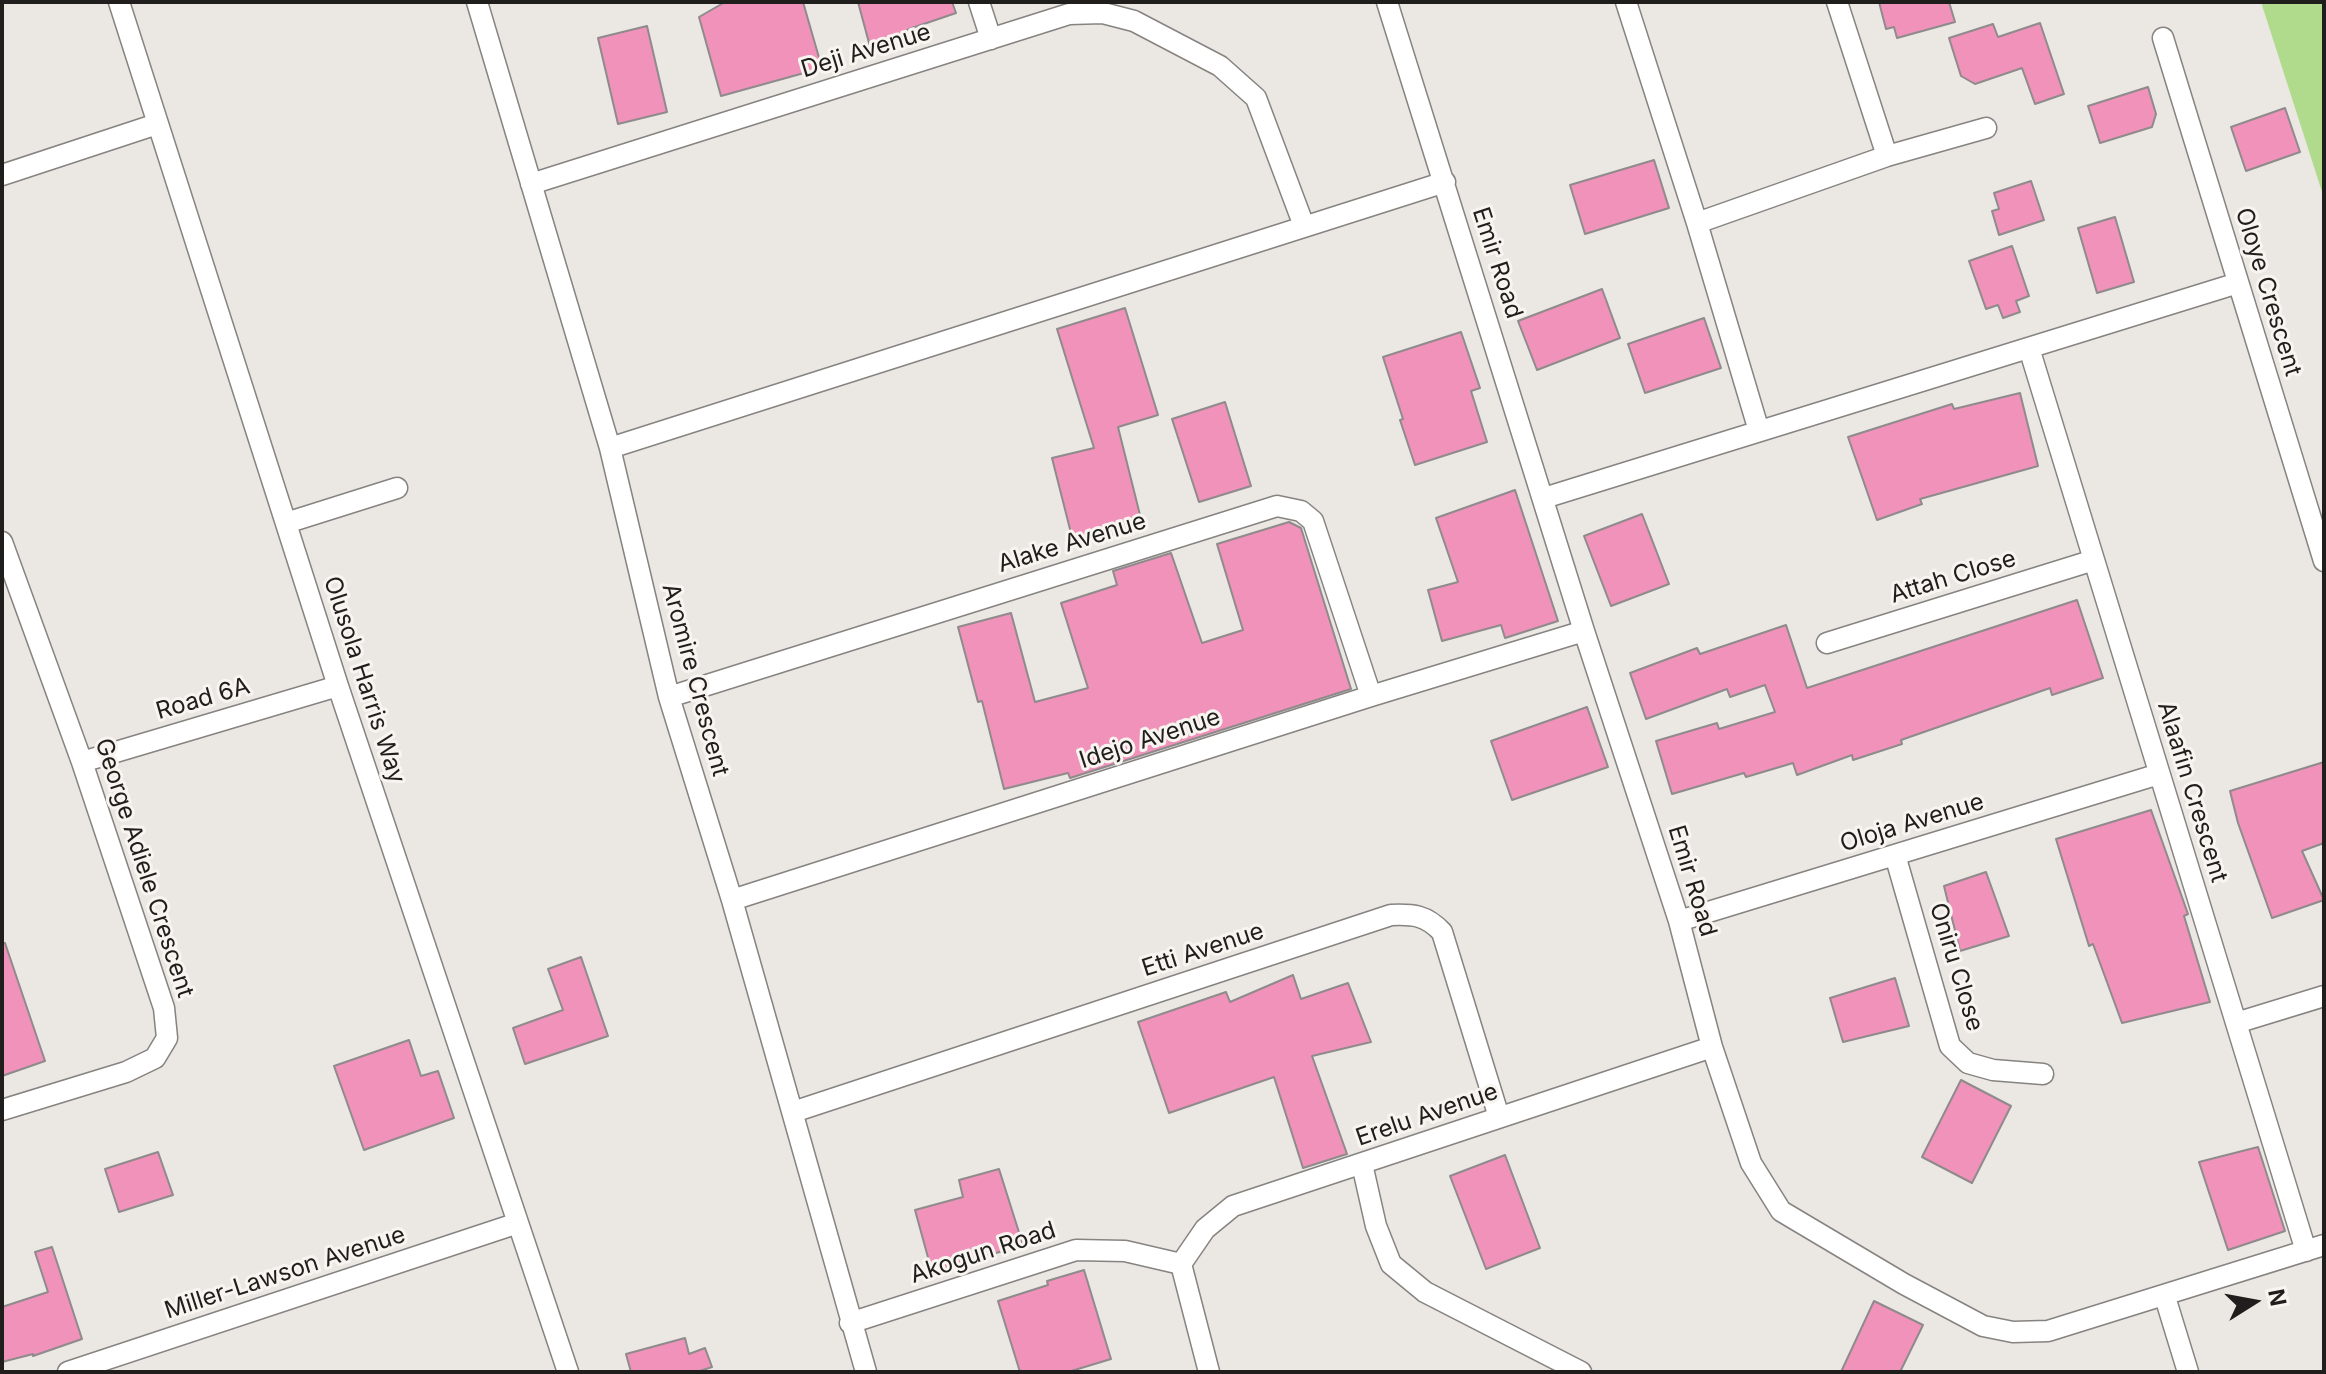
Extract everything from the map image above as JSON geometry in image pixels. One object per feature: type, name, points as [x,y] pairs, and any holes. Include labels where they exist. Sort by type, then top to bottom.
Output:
[{"type":"street","name":"Olusola Harris Way","points":[[119,2],[338,686],[568,1372]]},
{"type":"street","name":"Aromire Crescent","points":[[477,2],[610,448],[669,697],[732,900],[866,1372]]},
{"type":"street","points":[[979,2],[991,39]]},
{"type":"street","name":"Emir Road","points":[[1387,2],[1584,631],[1679,921],[1712,1047],[1751,1163],[1781,1211],[1904,1284],[1983,1326],[2013,1332],[2048,1331],[2315,1248]]},
{"type":"street","points":[[1626,2],[1759,431]]},
{"type":"street","points":[[1837,2],[1887,156]]},
{"type":"street","name":"Deji Avenue","points":[[531,184],[1092,8],[1134,21],[1180,43],[1220,66],[1256,98],[1304,226]]},
{"type":"street","name":"Oloye Crescent","points":[[2163,38],[2324,561]]},
{"type":"street","points":[[2,175],[157,124]]},
{"type":"street","points":[[1697,223],[1887,156],[1986,128]]},
{"type":"street","points":[[610,448],[1445,182]]},
{"type":"street","points":[[1544,498],[2238,283]]},
{"type":"street","name":"Alaafin Crescent","points":[[2029,348],[2236,1023],[2315,1248]]},
{"type":"street","points":[[286,523],[397,488]]},
{"type":"street","name":"Alake Avenue","points":[[669,697],[1277,506],[1301,511],[1313,521],[1371,696]]},
{"type":"street","name":"George Adiele Crescent","points":[[2,542],[82,762],[164,1008],[167,1038],[155,1058],[126,1072],[2,1110]]},
{"type":"street","name":"Attah Close","points":[[1827,643],[2094,560]]},
{"type":"street","name":"Idejo Avenue","points":[[732,900],[1584,631]]},
{"type":"street","name":"Road 6A","points":[[82,762],[338,686]]},
{"type":"street","name":"Oloja Avenue","points":[[1679,921],[2159,774]]},
{"type":"street","name":"Oniru Close","points":[[1895,855],[1950,1046],[1968,1063],[1993,1070],[2043,1074]]},
{"type":"street","name":"Etti Avenue","points":[[793,1112],[1391,915],[1416,914],[1432,922],[1442,932],[1499,1117]]},
{"type":"street","points":[[2236,1023],[2324,996]]},
{"type":"street","name":"Erelu Avenue","points":[[1181,1264],[1205,1229],[1233,1206],[1712,1047]]},
{"type":"street","points":[[1362,1164],[1376,1226],[1391,1264],[1425,1292],[1581,1372]]},
{"type":"street","name":"Miller-Lawson Avenue","points":[[68,1372],[518,1223]]},
{"type":"street","name":"Akogun Road","points":[[850,1323],[1076,1250],[1125,1251],[1181,1264]]},
{"type":"street","points":[[1181,1264],[1209,1372]]},
{"type":"street","points":[[2165,1297],[2188,1372]]},
{"type":"green space","points":[[2261,2],[2324,2],[2324,198]]},
{"type":"building","points":[[725,2],[803,2],[822,68],[721,96],[699,17]]},
{"type":"building","points":[[858,2],[952,2],[956,13],[909,29],[872,54]]},
{"type":"building","points":[[1879,2],[1949,2],[1955,22],[1897,38],[1894,27],[1886,29]]},
{"type":"building","points":[[2040,23],[2064,94],[2035,104],[2022,68],[1975,84],[1961,76],[1949,38],[1993,24],[1998,37]]},
{"type":"building","points":[[647,26],[667,112],[618,124],[598,38]]},
{"type":"building","points":[[2148,87],[2156,114],[2152,127],[2100,143],[2088,106]]},
{"type":"building","points":[[2285,108],[2300,152],[2246,171],[2231,127]]},
{"type":"building","points":[[1654,160],[1669,208],[1585,234],[1570,185]]},
{"type":"building","points":[[2031,181],[2044,220],[1999,235],[1992,211],[1999,209],[1994,193]]},
{"type":"building","points":[[2115,217],[2134,282],[2097,293],[2078,228]]},
{"type":"building","points":[[2012,246],[2029,296],[2016,301],[2020,312],[2003,318],[1998,305],[1986,309],[1969,261]]},
{"type":"building","points":[[1602,289],[1620,338],[1537,370],[1518,321]]},
{"type":"building","points":[[1125,308],[1158,415],[1118,427],[1143,527],[1074,545],[1052,458],[1094,448],[1057,329]]},
{"type":"building","points":[[1704,318],[1721,368],[1645,393],[1628,344]]},
{"type":"building","points":[[1461,332],[1480,388],[1471,391],[1487,442],[1415,465],[1383,357]]},
{"type":"building","points":[[2020,393],[2038,466],[1920,499],[1922,504],[1877,520],[1848,437],[1952,404],[1954,409]]},
{"type":"building","points":[[1225,402],[1251,486],[1199,502],[1172,419]]},
{"type":"building","points":[[1515,490],[1558,621],[1505,638],[1501,625],[1442,641],[1428,590],[1458,582],[1436,518]]},
{"type":"building","points":[[1642,514],[1669,584],[1611,606],[1584,536]]},
{"type":"building","points":[[1289,522],[1301,528],[1351,689],[1070,778],[1068,773],[1004,789],[982,701],[978,702],[958,627],[1011,613],[1035,702],[1088,688],[1061,603],[1117,585],[1113,571],[1171,553],[1202,643],[1243,630],[1217,544]]},
{"type":"building","points":[[2077,600],[2103,678],[2052,695],[2050,688],[1901,740],[1902,744],[1853,760],[1852,755],[1797,775],[1793,763],[1746,777],[1744,773],[1672,794],[1656,741],[1717,723],[1719,729],[1775,712],[1765,685],[1730,697],[1727,689],[1646,719],[1630,673],[1697,648],[1700,654],[1786,625],[1807,688]]},
{"type":"building","points":[[1587,707],[1608,767],[1512,800],[1491,741]]},
{"type":"building","points":[[2324,762],[2324,843],[2302,851],[2324,900],[2272,918],[2238,823],[2230,791]]},
{"type":"building","points":[[2151,810],[2188,914],[2184,916],[2210,1002],[2122,1023],[2093,944],[2089,946],[2056,839]]},
{"type":"building","points":[[1986,872],[2009,936],[1960,951],[1944,886]]},
{"type":"building","points":[[2,943],[5,943],[45,1061],[2,1076]]},
{"type":"building","points":[[581,957],[608,1036],[525,1064],[513,1028],[563,1010],[548,969]]},
{"type":"building","points":[[1293,975],[1301,999],[1348,983],[1371,1042],[1312,1056],[1347,1154],[1303,1168],[1274,1077],[1169,1113],[1138,1022],[1226,992],[1230,1002]]},
{"type":"building","points":[[1895,978],[1909,1026],[1843,1042],[1830,998]]},
{"type":"building","points":[[409,1040],[421,1076],[438,1071],[454,1118],[364,1150],[334,1066]]},
{"type":"building","points":[[1961,1080],[2011,1106],[1972,1183],[1922,1157]]},
{"type":"building","points":[[2258,1147],[2285,1231],[2228,1250],[2199,1162]]},
{"type":"building","points":[[158,1152],[173,1195],[119,1212],[105,1169]]},
{"type":"building","points":[[1505,1155],[1540,1248],[1486,1269],[1450,1176]]},
{"type":"building","points":[[999,1169],[1023,1245],[932,1272],[915,1210],[963,1197],[959,1180]]},
{"type":"building","points":[[52,1247],[82,1339],[33,1356],[2,1362],[2,1307],[48,1292],[35,1252]]},
{"type":"building","points":[[1084,1270],[1111,1359],[1068,1372],[1020,1372],[998,1301]]},
{"type":"building","points":[[1874,1301],[1923,1325],[1900,1372],[1841,1372]]},
{"type":"building","points":[[685,1338],[689,1354],[705,1348],[712,1367],[697,1372],[631,1372],[626,1354]]}]
